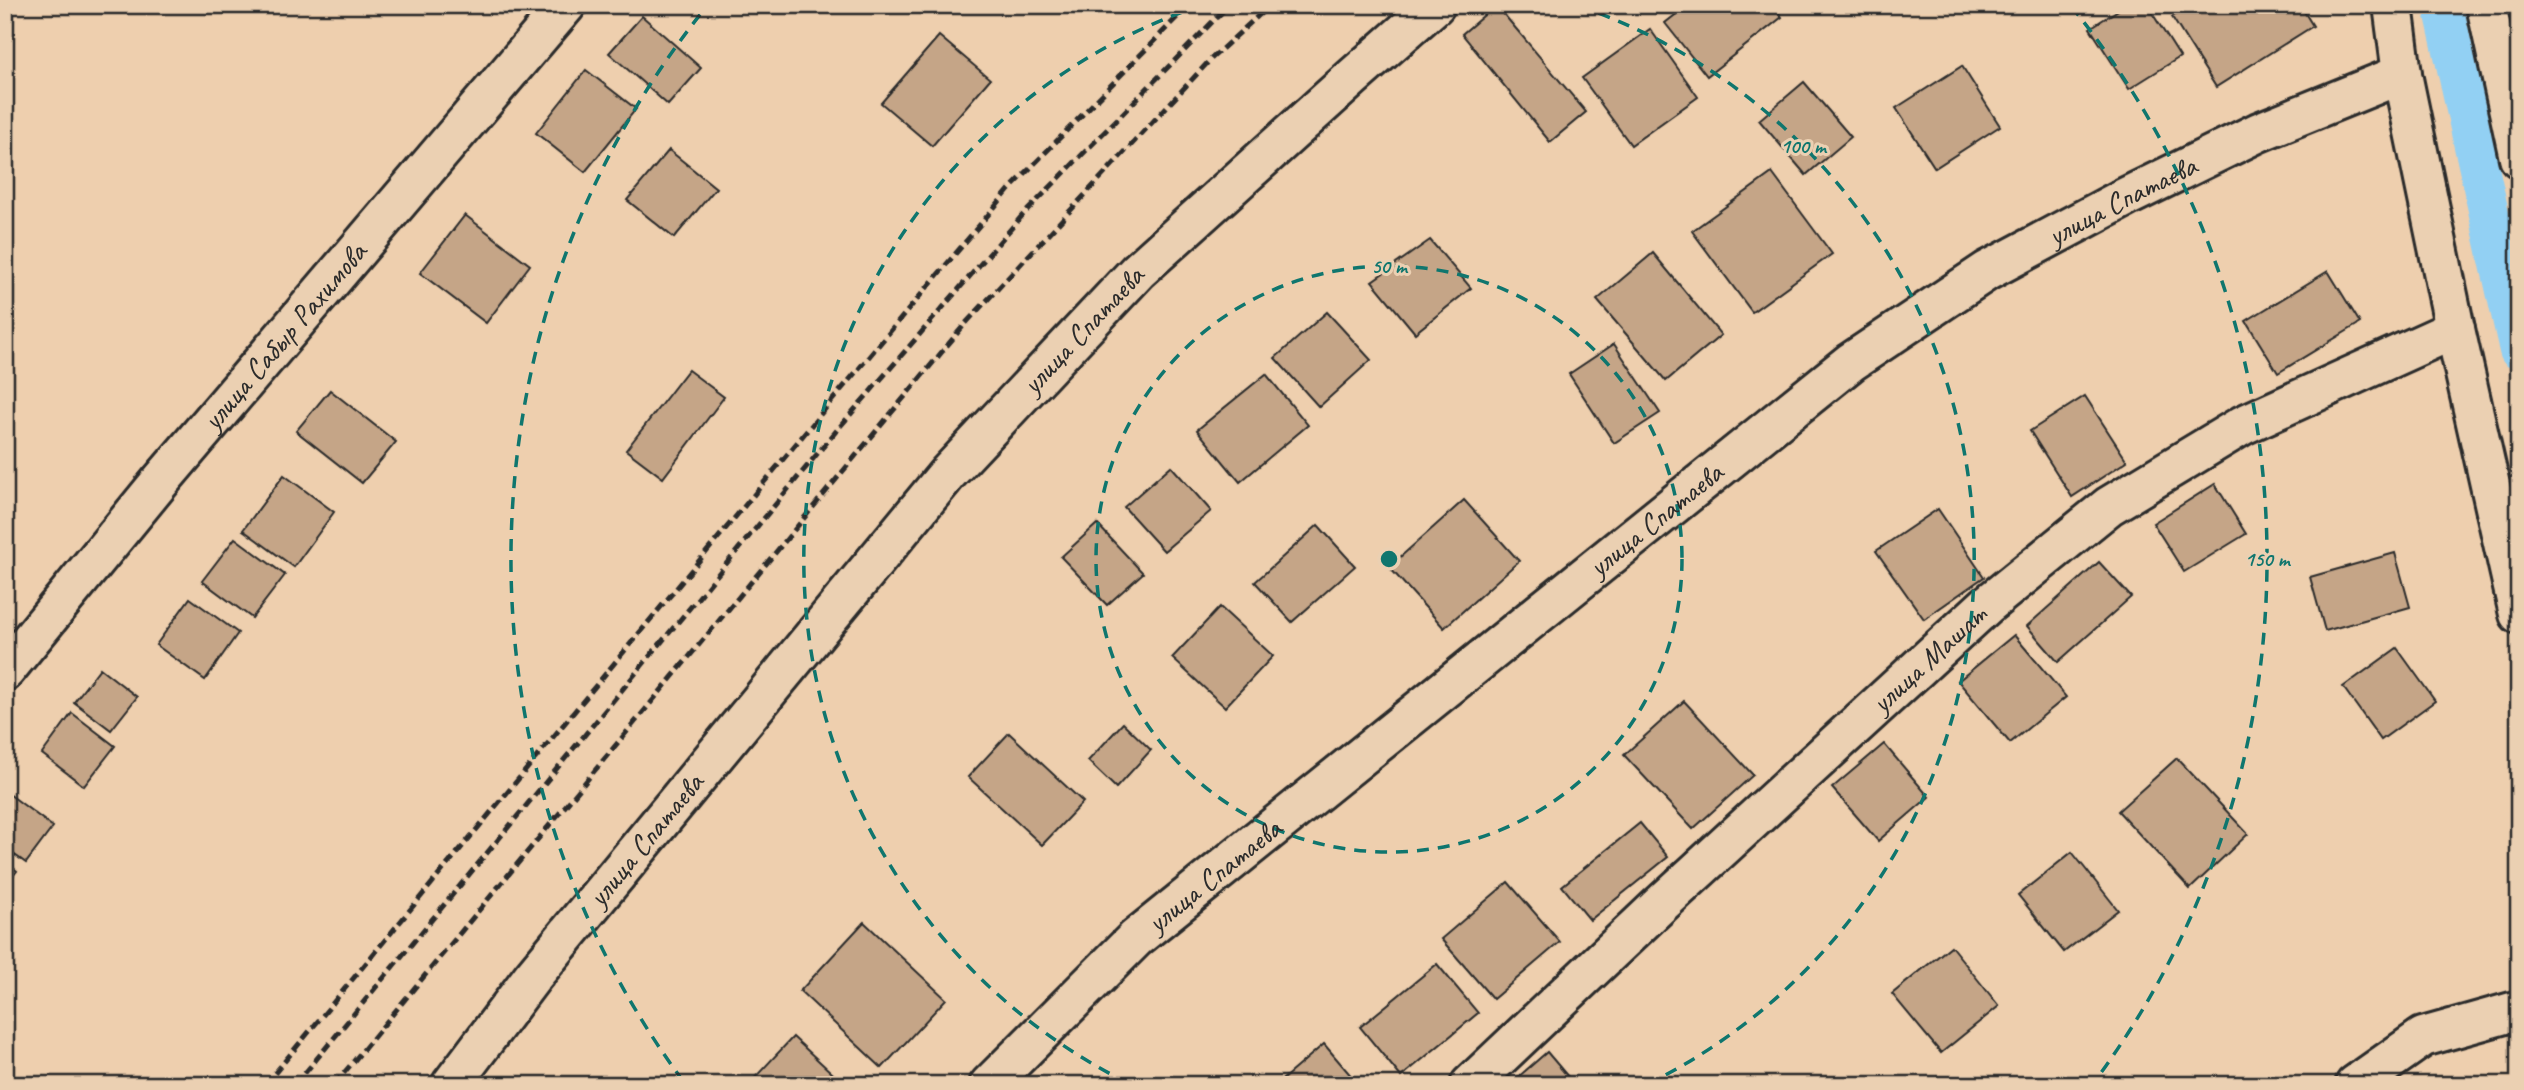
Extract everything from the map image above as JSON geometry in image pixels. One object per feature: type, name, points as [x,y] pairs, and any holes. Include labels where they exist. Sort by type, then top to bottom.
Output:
[{"type":"street","name":"улица Сабыр Рахимова","points":[[5,671],[168,472],[566,5]]},
{"type":"street","name":"улица Спатаева","points":[[451,1085],[533,976],[948,473],[1138,271],[1435,5]]},
{"type":"street","points":[[2393,5],[2402,74],[2455,329],[2519,614]]},
{"type":"street","points":[[2486,5],[2519,158]]},
{"type":"street","name":"улица Спатаева","points":[[989,1085],[1136,938],[1851,362],[1987,271],[2126,197],[2259,132],[2402,74]]},
{"type":"street","name":"улица Машат","points":[[1470,1085],[1669,897],[1987,605],[2109,506],[2243,425],[2455,329]]},
{"type":"street","points":[[2355,1085],[2423,1037],[2519,1010]]},
{"type":"building","points":[[1496,5],[1586,112],[1550,142],[1462,34]]},
{"type":"building","points":[[1688,5],[1773,5],[1782,17],[1707,76],[1665,23]]},
{"type":"building","points":[[2126,5],[2147,5],[2180,57],[2129,89],[2090,28]]},
{"type":"building","points":[[2191,5],[2300,5],[2313,26],[2216,87],[2172,17]]},
{"type":"building","points":[[642,16],[701,68],[668,105],[609,53]]},
{"type":"building","points":[[1650,29],[1698,97],[1631,145],[1582,78]]},
{"type":"building","points":[[939,36],[990,79],[932,146],[881,103]]},
{"type":"building","points":[[1962,66],[2000,126],[1935,168],[1896,108]]},
{"type":"building","points":[[586,70],[636,109],[585,172],[536,133]]},
{"type":"building","points":[[1804,82],[1851,137],[1806,175],[1759,120]]},
{"type":"building","points":[[669,150],[716,188],[674,238],[627,200]]},
{"type":"building","points":[[1772,173],[1832,254],[1752,312],[1692,231]]},
{"type":"building","points":[[465,215],[530,265],[486,323],[420,273]]},
{"type":"building","points":[[1430,240],[1471,288],[1415,333],[1372,281]]},
{"type":"building","points":[[1653,253],[1721,335],[1666,381],[1597,300]]},
{"type":"building","points":[[2328,271],[2360,323],[2278,373],[2246,321]]},
{"type":"building","points":[[1327,312],[1371,360],[1319,407],[1275,358]]},
{"type":"building","points":[[1614,344],[1660,413],[1614,443],[1569,374]]},
{"type":"building","points":[[688,370],[724,397],[663,478],[626,450]]},
{"type":"building","points":[[1266,374],[1308,425],[1240,482],[1197,430]]},
{"type":"building","points":[[330,390],[396,442],[362,483],[296,431]]},
{"type":"building","points":[[2085,396],[2127,461],[2072,497],[2030,431]]},
{"type":"building","points":[[1171,466],[1211,511],[1164,551],[1124,507]]},
{"type":"building","points":[[284,475],[334,512],[294,567],[243,530]]},
{"type":"building","points":[[2215,484],[2246,534],[2184,572],[2153,523]]},
{"type":"building","points":[[1464,500],[1519,561],[1444,628],[1389,567]]},
{"type":"building","points":[[1938,509],[1984,577],[1924,619],[1876,551]]},
{"type":"building","points":[[1097,524],[1143,573],[1107,605],[1061,557]]},
{"type":"building","points":[[1318,525],[1355,566],[1292,622],[1255,582]]},
{"type":"building","points":[[235,538],[285,575],[252,618],[202,581]]},
{"type":"building","points":[[2395,553],[2410,607],[2325,631],[2310,577]]},
{"type":"building","points":[[2099,562],[2131,597],[2058,662],[2027,626]]},
{"type":"building","points":[[190,598],[238,633],[205,680],[156,645]]},
{"type":"building","points":[[1220,607],[1273,656],[1225,707],[1172,658]]},
{"type":"building","points":[[2014,635],[2066,697],[2010,743],[1958,681]]},
{"type":"building","points":[[2397,648],[2435,701],[2381,740],[2343,687]]},
{"type":"building","points":[[100,668],[137,697],[111,730],[74,702]]},
{"type":"building","points":[[1684,701],[1753,775],[1693,829],[1624,755]]},
{"type":"building","points":[[72,713],[115,746],[84,786],[42,754]]},
{"type":"building","points":[[1123,723],[1151,750],[1116,788],[1088,761]]},
{"type":"building","points":[[1009,733],[1083,802],[1042,845],[968,777]]},
{"type":"building","points":[[1884,744],[1929,797],[1878,841],[1832,788]]},
{"type":"building","points":[[2177,758],[2248,834],[2190,889],[2118,811]]},
{"type":"building","points":[[5,791],[53,827],[26,863],[5,848]]},
{"type":"building","points":[[1640,823],[1668,857],[1590,920],[1562,886]]},
{"type":"building","points":[[2072,852],[2118,910],[2064,952],[2018,895]]},
{"type":"building","points":[[5,861],[17,871],[5,886]]},
{"type":"building","points":[[1508,882],[1560,942],[1493,999],[1441,939]]},
{"type":"building","points":[[864,922],[946,999],[882,1068],[800,991]]},
{"type":"building","points":[[1951,946],[1999,1006],[1941,1053],[1892,994]]},
{"type":"building","points":[[1437,964],[1478,1013],[1401,1077],[1360,1027]]},
{"type":"building","points":[[793,1037],[845,1085],[748,1085]]},
{"type":"building","points":[[1324,1044],[1359,1085],[1276,1085]]},
{"type":"building","points":[[1547,1052],[1575,1085],[1509,1085]]},
{"type":"waterway","points":[[2443,5],[2519,350]]},
{"type":"railway","points":[[265,1085],[1009,190],[1189,5]]},
{"type":"railway","points":[[295,1085],[837,430],[1021,217],[1229,5]]},
{"type":"railway","points":[[334,1085],[965,324],[1212,58],[1270,5]]}]
